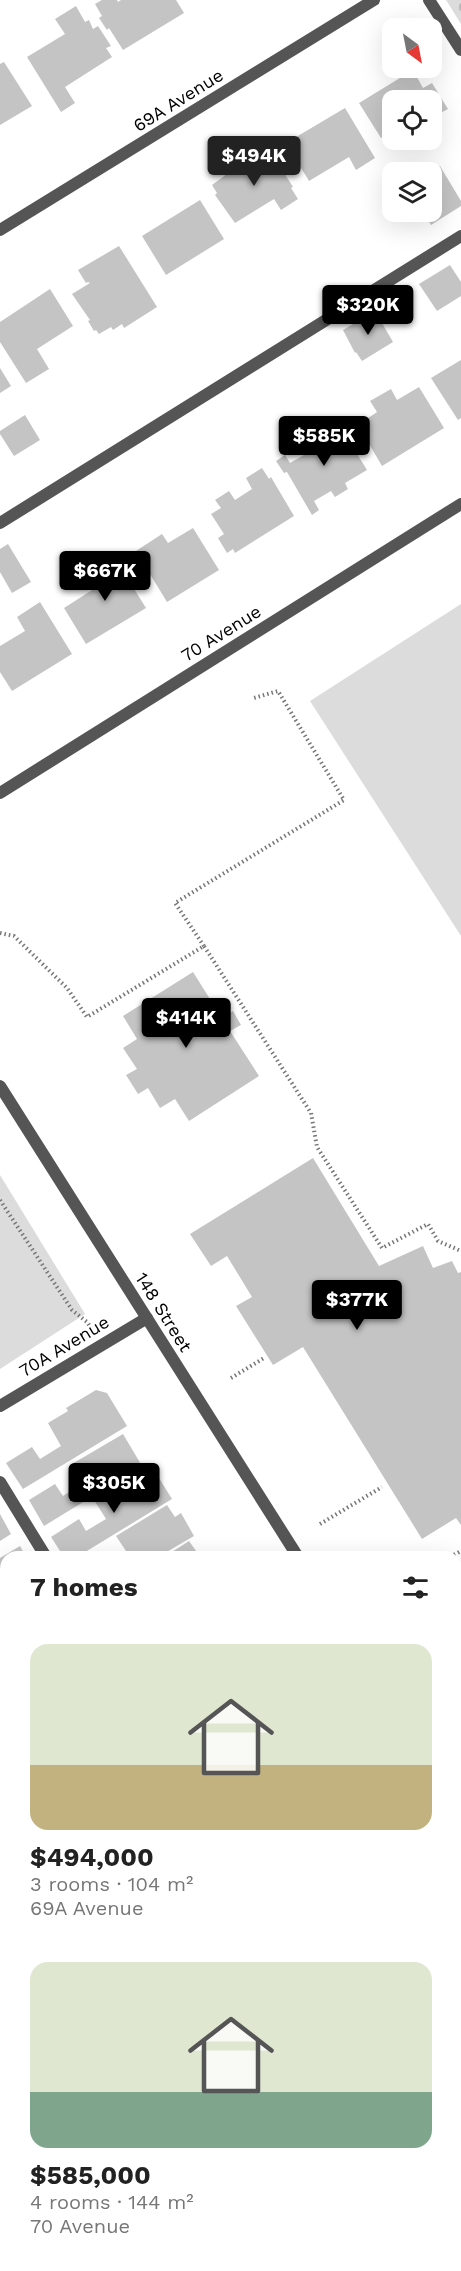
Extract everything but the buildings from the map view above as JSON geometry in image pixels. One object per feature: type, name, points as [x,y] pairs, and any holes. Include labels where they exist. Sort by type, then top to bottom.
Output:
[{"type":"street","name":"69A Avenue","points":[[0,230],[374,0]]},
{"type":"street","points":[[429,0],[461,51]]},
{"type":"street","points":[[0,523],[461,236]]},
{"type":"street","name":"70 Avenue","points":[[0,793],[461,504]]},
{"type":"street","name":"148 Street","points":[[0,1086],[294,1551]]},
{"type":"street","name":"70A Avenue","points":[[0,1406],[147,1318]]},
{"type":"street","points":[[0,1482],[42,1551]]},
{"type":"path","points":[[254,698],[278,691],[344,800],[175,903],[311,1113],[317,1147],[382,1248],[428,1224],[438,1241],[461,1251]]},
{"type":"path","points":[[0,933],[14,936],[67,988],[87,1017],[204,946]]},
{"type":"path","points":[[0,1200],[72,1310],[87,1322],[95,1334]]},
{"type":"path","points":[[231,1378],[264,1358]]},
{"type":"path","points":[[320,1524],[382,1487]]},
{"type":"green space","points":[[446,0],[461,0],[461,24]]},
{"type":"green space","points":[[461,604],[461,936],[310,701]]},
{"type":"green space","points":[[0,1175],[85,1314],[0,1369]]}]
